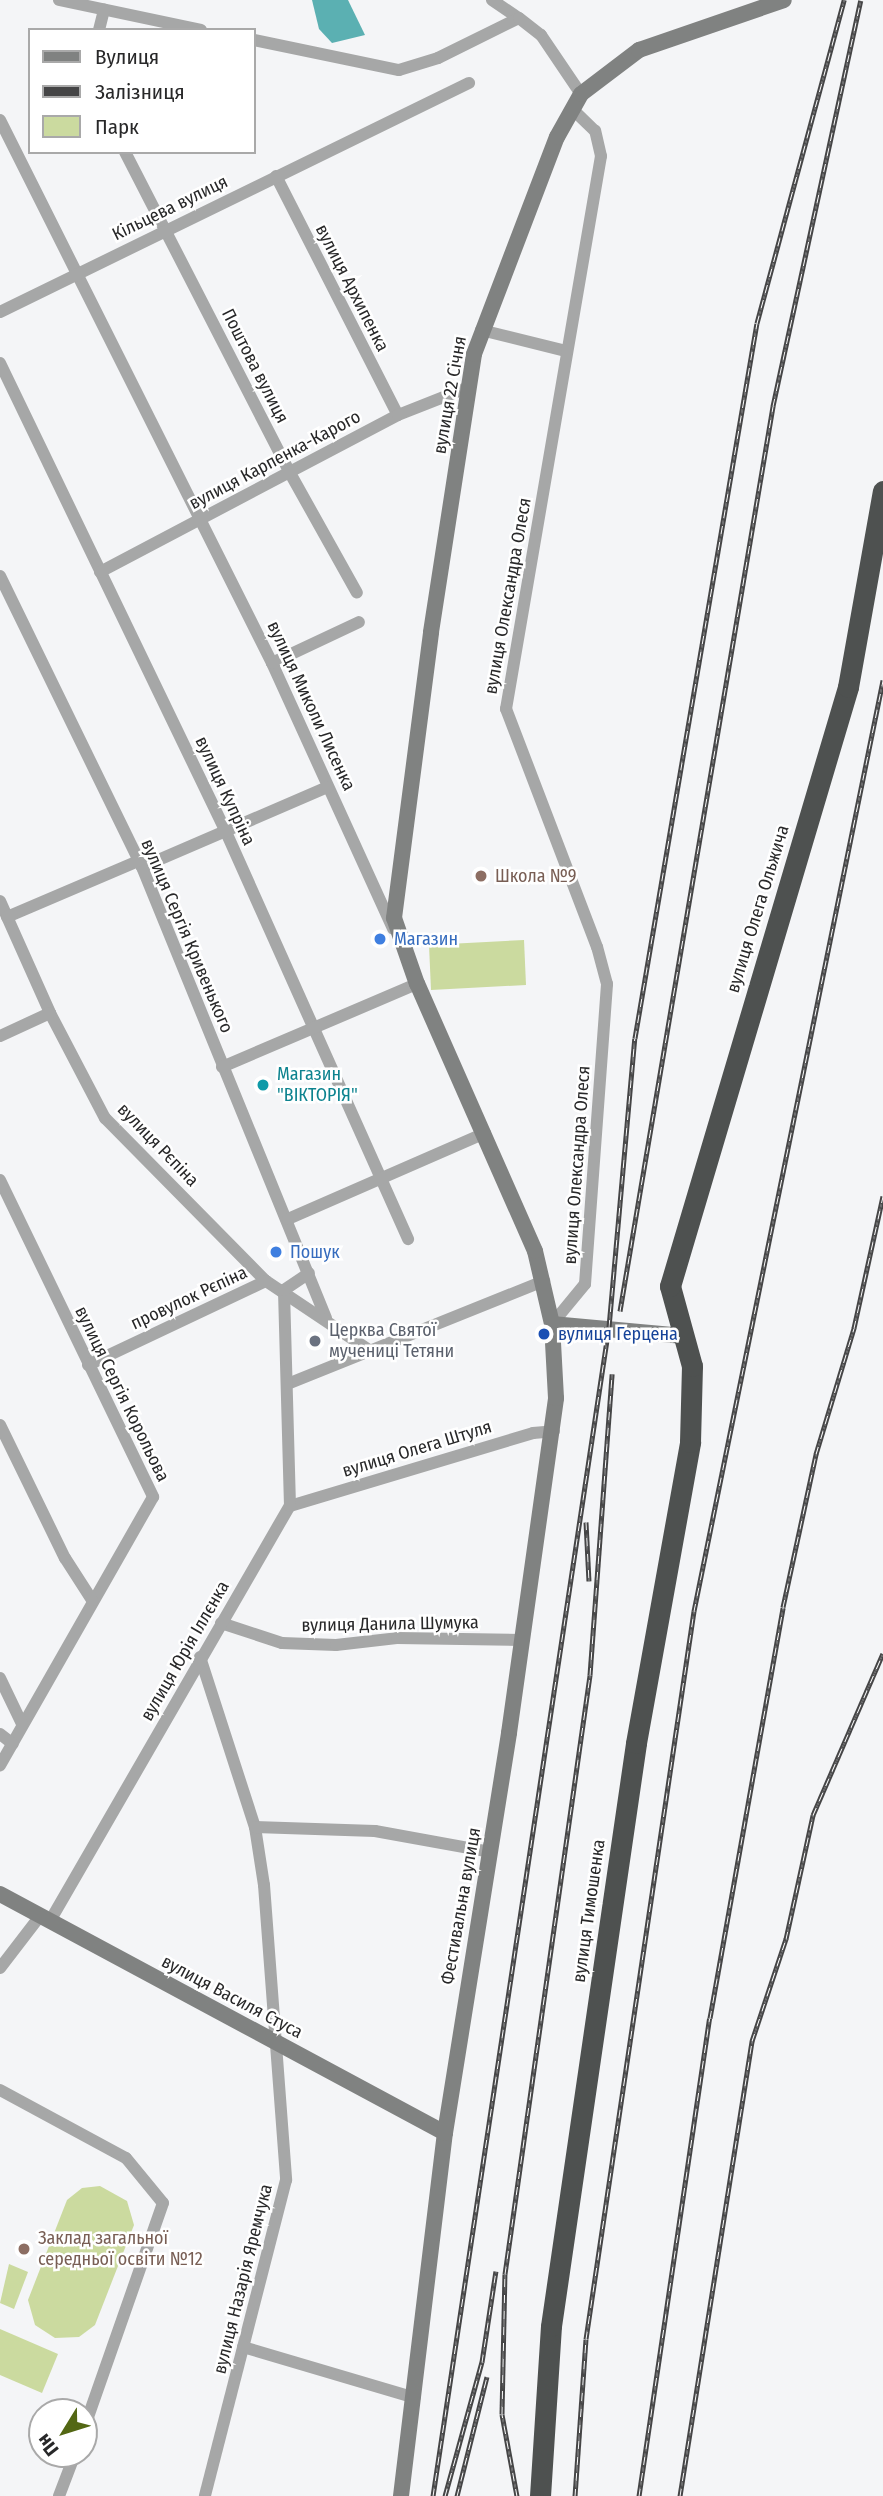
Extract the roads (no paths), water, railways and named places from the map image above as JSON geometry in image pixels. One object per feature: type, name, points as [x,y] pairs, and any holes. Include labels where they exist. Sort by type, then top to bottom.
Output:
[{"type":"highway","name":"вулиця Олега Ольжича","points":[[683,1336],[672,1301],[674,1263],[848,687],[883,491]]},
{"type":"highway","name":"вулиця Тимошенка","points":[[540,2496],[553,2313],[636,1743],[690,1442],[693,1385],[683,1336]]},
{"type":"street","points":[[59,0],[191,28]]},
{"type":"street","points":[[492,0],[541,35],[580,94]]},
{"type":"street","name":"вулиця 22 Січня","points":[[400,945],[393,905],[469,387],[481,330],[557,137],[580,94],[639,50],[784,0]]},
{"type":"street","points":[[100,28],[104,10]]},
{"type":"street","points":[[256,40],[399,70],[438,58],[519,18]]},
{"type":"street","name":"Кільцева вулиця","points":[[0,312],[164,229],[469,83]]},
{"type":"street","name":"вулиця Олександра Олеся","points":[[552,1324],[585,1284],[607,984],[597,947],[506,709],[601,156],[595,131],[573,110]]},
{"type":"street","name":"вулиця Миколи Лисенка","points":[[0,120],[74,274],[272,663],[485,1133],[544,1281],[552,1324]]},
{"type":"street","name":"Поштова вулиця","points":[[126,154],[290,473],[358,593]]},
{"type":"street","name":"вулиця Архипенка","points":[[276,176],[398,415]]},
{"type":"street","points":[[481,330],[566,351]]},
{"type":"street","name":"вулиця Купріна","points":[[0,363],[226,832],[384,1178],[408,1239]]},
{"type":"street","name":"вулиця Карпенка-Карого","points":[[100,572],[398,415],[469,387]]},
{"type":"street","name":"вулиця Сергія Кривенького","points":[[0,576],[140,864],[222,1067],[288,1219],[326,1318]]},
{"type":"street","points":[[272,663],[359,622]]},
{"type":"street","points":[[7,917],[226,832],[328,787]]},
{"type":"street","name":"вулиця Рєпіна","points":[[0,901],[50,1013],[106,1118],[266,1281],[326,1318],[369,1350]]},
{"type":"street","points":[[222,1067],[316,1030],[417,984]]},
{"type":"street","points":[[0,1036],[50,1013]]},
{"type":"street","points":[[288,1219],[485,1133]]},
{"type":"street","name":"вулиця Сергія Корольова","points":[[0,1180],[153,1497],[0,1765]]},
{"type":"street","points":[[290,1506],[290,1383],[284,1290],[309,1273]]},
{"type":"street","name":"провулок Рєпіна","points":[[89,1365],[266,1281]]},
{"type":"street","points":[[290,1383],[544,1281]]},
{"type":"street","points":[[552,1324],[683,1336]]},
{"type":"street","name":"Фестивальна вулиця","points":[[401,2496],[415,2398],[445,2133],[554,1431],[552,1324]]},
{"type":"street","points":[[0,1425],[65,1559],[92,1600]]},
{"type":"street","name":"вулиця Олега Штуля","points":[[290,1506],[533,1433],[554,1431]]},
{"type":"street","name":"вулиця Юрія Іллєнка","points":[[0,1968],[45,1918],[290,1506]]},
{"type":"street","name":"вулиця Данила Шумука","points":[[221,1623],[282,1643],[336,1644],[397,1638],[522,1640]]},
{"type":"street","name":"вулиця Назарія Яремчука","points":[[200,1657],[255,1827],[286,2180],[205,2496]]},
{"type":"street","points":[[0,1678],[22,1724]]},
{"type":"street","points":[[0,1734],[13,1744]]},
{"type":"street","points":[[255,1827],[375,1831],[490,1852]]},
{"type":"street","name":"вулиця Василя Стуса","points":[[0,1894],[445,2133]]},
{"type":"street","points":[[0,2090],[126,2158],[163,2203],[95,2398]]},
{"type":"street","points":[[243,2347],[415,2398]]},
{"type":"street","points":[[60,2496],[70,2468]]},
{"type":"water","points":[[312,0],[348,0],[365,35],[332,43],[319,29]]},
{"type":"railway","points":[[433,2496],[609,1327],[635,1038],[757,323],[844,0]]},
{"type":"railway","points":[[620,1311],[773,406],[861,0]]},
{"type":"railway","points":[[575,2496],[586,2339],[694,1611],[883,680]]},
{"type":"railway","points":[[639,2496],[710,2018],[783,1607],[816,1454],[854,1328],[883,1196]]},
{"type":"railway","points":[[517,2496],[502,2414],[505,2274],[590,1675],[612,1374]]},
{"type":"railway","points":[[586,1522],[589,1581]]},
{"type":"railway","points":[[680,2496],[752,2041],[786,1939],[813,1815],[883,1653]]},
{"type":"railway","points":[[445,2496],[482,2362],[496,2271]]},
{"type":"railway","points":[[457,2496],[487,2377]]},
{"type":"place","name":"Школа №9","points":[[481,876]]},
{"type":"place","name":"Магазин","points":[[380,939]]},
{"type":"place","name":"Магазин \"ВІКТОРІЯ\"","points":[[263,1085]]},
{"type":"place","name":"Пошук","points":[[276,1252]]},
{"type":"place","name":"вулиця Герцена","points":[[544,1334]]},
{"type":"place","name":"Церква Святої мучениці Тетяни","points":[[315,1341]]},
{"type":"place","name":"Заклад загальної середньої освіти №12","points":[[24,2249]]}]
